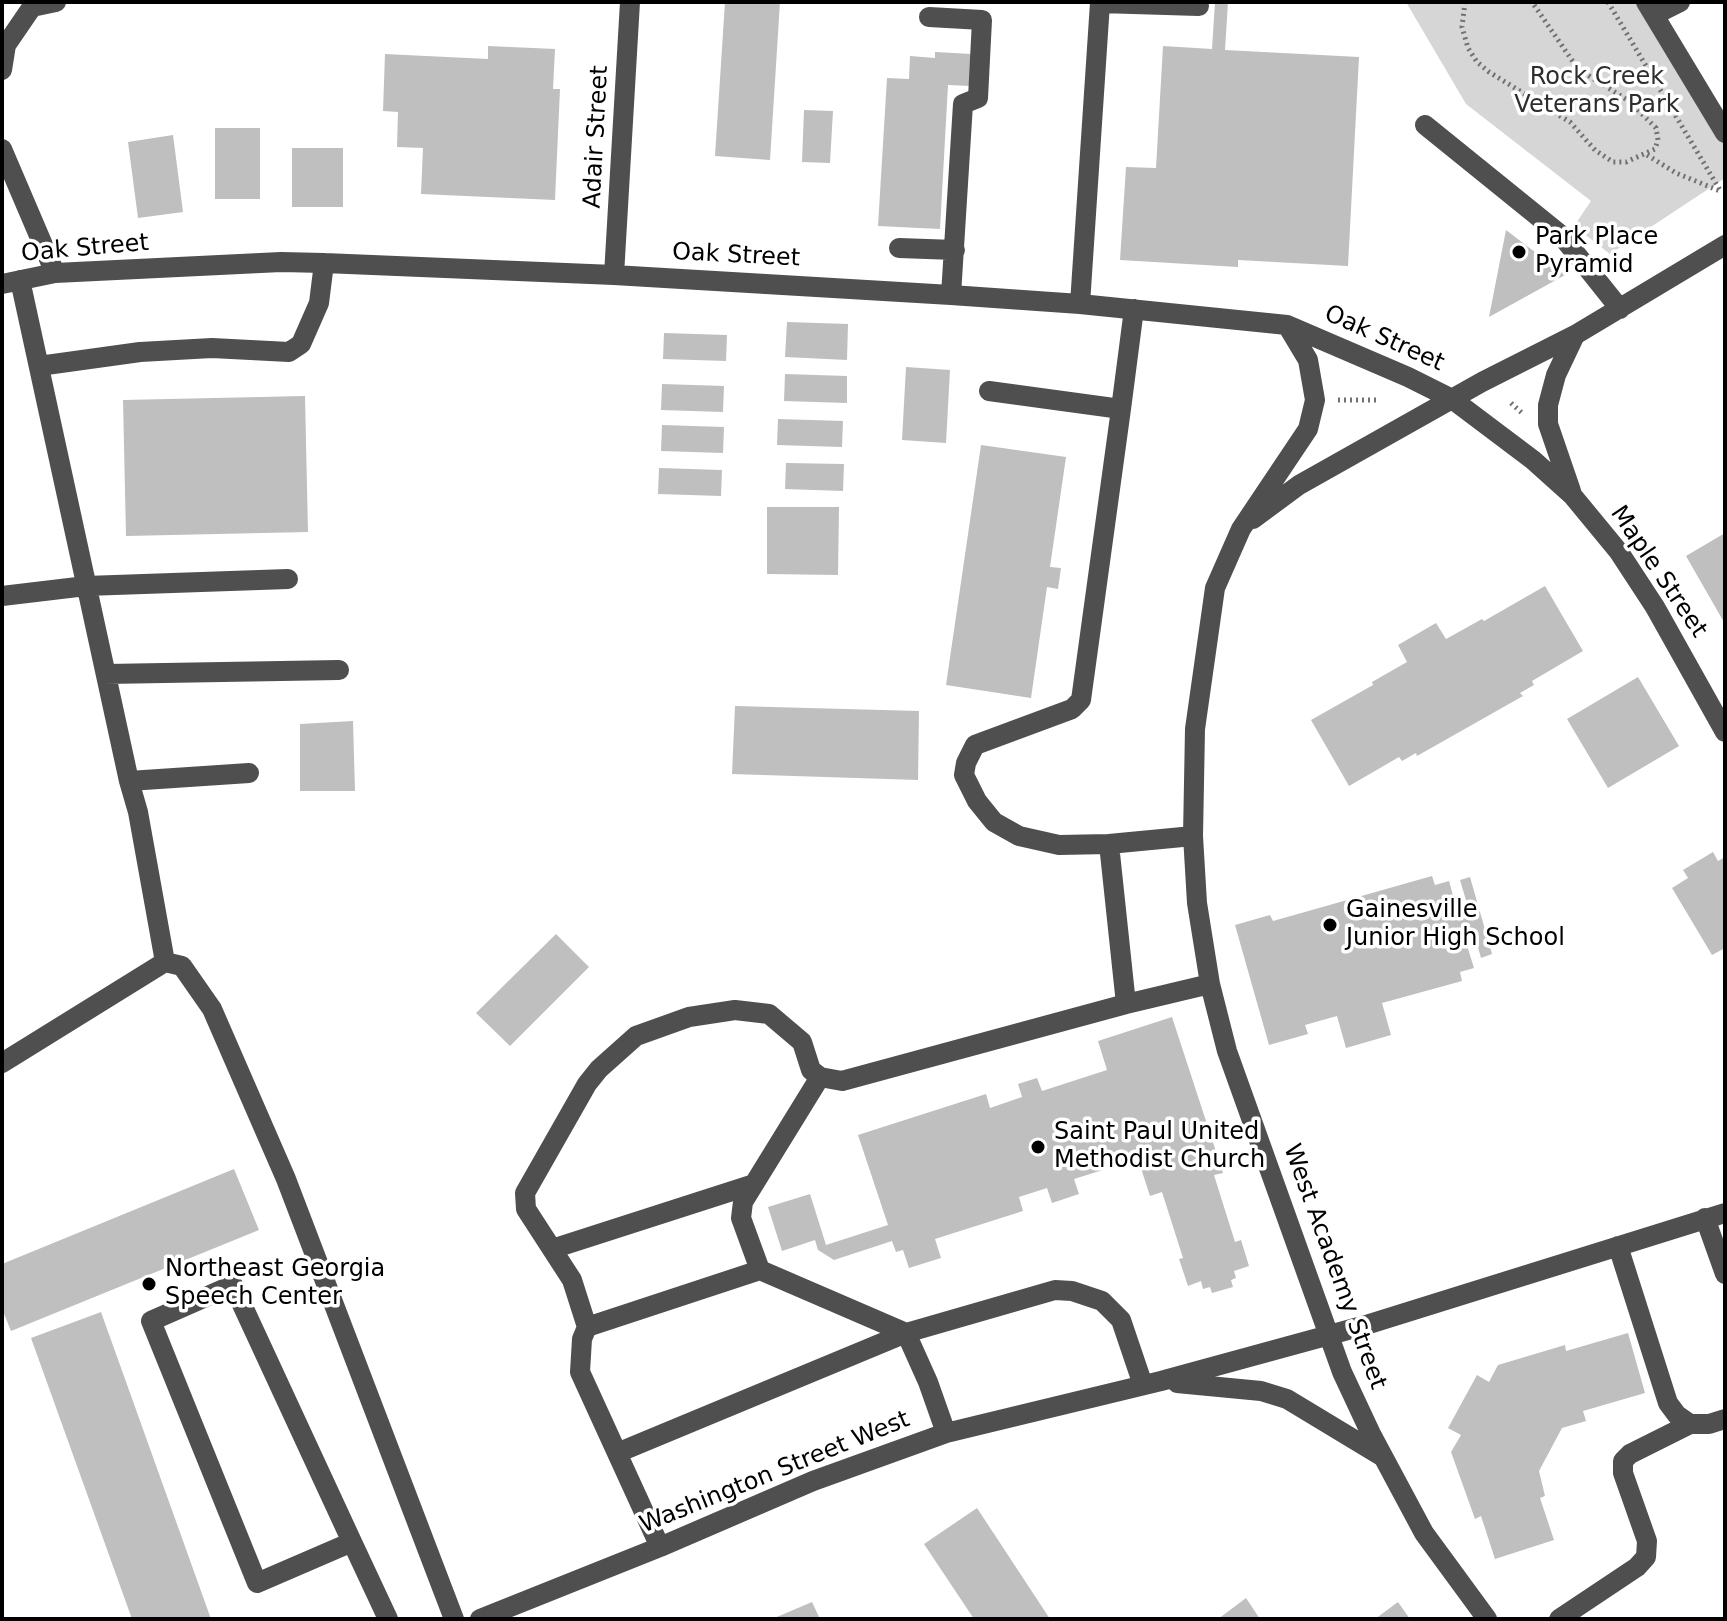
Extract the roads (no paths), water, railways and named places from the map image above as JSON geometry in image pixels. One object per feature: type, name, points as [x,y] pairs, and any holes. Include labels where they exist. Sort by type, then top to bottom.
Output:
[{"type":"street","points":[[2,70],[6,45],[32,7],[56,2]]},
{"type":"street","name":"Adair Street","points":[[614,275],[630,2]]},
{"type":"street","points":[[1680,2],[1650,8],[1725,133]]},
{"type":"street","points":[[1080,304],[1100,3],[1199,6]]},
{"type":"street","points":[[929,17],[982,20],[978,98],[963,104],[951,295]]},
{"type":"street","points":[[1425,125],[1561,235],[1620,309]]},
{"type":"street","points":[[2,149],[55,273]]},
{"type":"street","points":[[1241,529],[1299,485],[1452,399],[1575,335],[1725,245]]},
{"type":"street","points":[[899,248],[955,250]]},
{"type":"street","name":"Oak Street","points":[[11,282],[55,273],[281,262],[614,275],[1080,304],[1287,325],[1452,399]]},
{"type":"street","points":[[39,366],[140,352],[212,348],[289,352],[301,344],[319,303],[324,263]]},
{"type":"street","points":[[11,282],[39,366],[138,812],[165,962]]},
{"type":"street","points":[[1134,309],[1081,700],[1072,709],[975,745],[964,775],[977,801],[994,822],[1019,836],[1059,845],[1193,836]]},
{"type":"street","name":"West Academy Street","points":[[1287,325],[1308,360],[1315,400],[1308,429],[1241,529],[1215,588],[1195,729],[1193,836],[1197,903],[1210,984],[1227,1051],[1342,1372],[1424,1533],[1487,1619]]},
{"type":"street","points":[[1572,495],[1548,424],[1548,405],[1556,375],[1575,335]]},
{"type":"street","points":[[989,391],[1121,409]]},
{"type":"street","name":"Maple Street","points":[[1452,399],[1533,460],[1572,495],[1619,552],[1725,732]]},
{"type":"street","points":[[2,596],[86,586],[288,579]]},
{"type":"street","points":[[106,674],[339,670]]},
{"type":"street","points":[[129,781],[249,773]]},
{"type":"street","points":[[1109,844],[1126,1004]]},
{"type":"street","points":[[2,1063],[165,962],[182,966],[212,1009],[286,1179],[454,1619]]},
{"type":"street","points":[[660,1547],[580,1372],[582,1339],[587,1327],[572,1280],[526,1209],[525,1193],[587,1084],[599,1069],[636,1036],[689,1017],[735,1010],[769,1014],[802,1042],[811,1070],[820,1077],[842,1081],[1210,984]]},
{"type":"street","points":[[760,1270],[741,1218],[743,1202],[820,1077]]},
{"type":"street","points":[[552,1249],[754,1184]]},
{"type":"street","points":[[1715,1216],[1725,1274]]},
{"type":"street","name":"Washington Street West","points":[[480,1619],[813,1481],[946,1433],[1152,1383],[1329,1334],[1715,1216]]},
{"type":"street","points":[[1618,1246],[1668,1403],[1677,1415],[1690,1424]]},
{"type":"street","points":[[587,1327],[760,1270],[906,1333],[946,1433]]},
{"type":"street","points":[[352,1542],[257,1583],[151,1321],[233,1285],[388,1619]]},
{"type":"street","points":[[617,1453],[906,1333],[1055,1290],[1072,1291],[1102,1301],[1121,1320],[1152,1383],[1261,1391],[1287,1399],[1383,1457]]},
{"type":"street","points":[[1559,1619],[1637,1567],[1646,1557],[1647,1541],[1623,1473],[1623,1461],[1630,1454],[1690,1424],[1709,1424],[1725,1419]]},
{"type":"place","name":"Park Place Pyramid","points":[[1519,252]]},
{"type":"place","name":"Gainesville Junior High School","points":[[1330,925]]},
{"type":"place","name":"Saint Paul United Methodist Church","points":[[1038,1147]]},
{"type":"place","name":"Northeast Georgia Speech Center","points":[[149,1284]]},
{"type":"park label","name":"Rock Creek Veterans Park","points":[[1597,92]]}]
